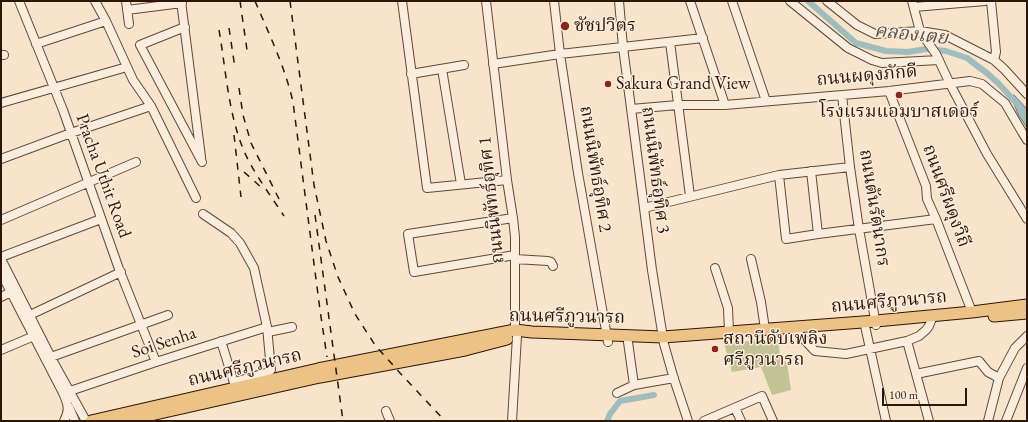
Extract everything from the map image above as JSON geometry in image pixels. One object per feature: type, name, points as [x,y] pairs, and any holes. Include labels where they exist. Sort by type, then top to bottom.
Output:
[{"type":"main road","name":"ถนนศรีภูวนารถ","points":[[91,421],[234,384],[516,333],[664,340],[765,329],[931,321],[973,315],[1027,304]]},
{"type":"main road","name":"ถนนศรีภูวนารถ","points":[[608,338],[628,342],[664,340],[797,332],[973,315],[1027,313]]},
{"type":"main road","name":"ถนนศรีภูวนารถ","points":[[124,421],[320,376],[465,350],[516,333]]},
{"type":"street","name":"Pracha Uthit Road","points":[[19,1],[54,88],[101,219],[156,362]]},
{"type":"street","points":[[95,1],[106,21],[126,67],[151,106],[196,198]]},
{"type":"street","points":[[126,1],[129,24]]},
{"type":"street","points":[[402,1],[427,188],[507,180]]},
{"type":"street","name":"ถนนนิพัทธ์อุทิศ 1","points":[[486,1],[515,237],[516,333],[512,421]]},
{"type":"street","name":"ถนนนิพัทธ์อุทิศ 2","points":[[554,1],[560,54],[578,173],[608,338]]},
{"type":"street","name":"ถนนนิพัทธ์อุทิศ 3","points":[[618,1],[652,270],[664,340],[680,400],[688,421]]},
{"type":"street","points":[[690,1],[725,105]]},
{"type":"street","points":[[732,1],[766,101]]},
{"type":"street","points":[[790,1],[848,48],[872,60],[882,63],[937,57]]},
{"type":"street","points":[[828,1],[857,25],[875,34],[945,35],[994,60],[1027,94]]},
{"type":"street","points":[[985,1],[913,4],[921,34],[937,57],[987,154],[1027,219]]},
{"type":"street","points":[[991,1],[996,52],[994,60]]},
{"type":"street","points":[[127,10],[182,2],[202,162],[140,45],[185,27]]},
{"type":"street","points":[[36,44],[106,21]]},
{"type":"street","points":[[493,64],[560,54],[703,38]]},
{"type":"street","points":[[670,42],[690,196]]},
{"type":"street","points":[[411,74],[464,65]]},
{"type":"street","points":[[1,104],[126,67]]},
{"type":"street","points":[[442,69],[461,184]]},
{"type":"street","name":"ถนนผดุงภักดี","points":[[631,109],[678,105],[725,105],[889,91],[970,81],[982,84],[1005,103],[1027,140]]},
{"type":"street","name":"ถนนศรีผดุงวิถี","points":[[889,91],[926,186],[927,199],[973,315]]},
{"type":"street","name":"ถนนตันรัตนากร","points":[[842,95],[850,167],[872,324],[870,349],[886,421]]},
{"type":"street","points":[[1,159],[151,106]]},
{"type":"street","points":[[1,220],[136,162]]},
{"type":"street","points":[[644,208],[779,175],[850,167]]},
{"type":"street","points":[[811,171],[818,234]]},
{"type":"street","points":[[779,175],[786,239],[936,219]]},
{"type":"street","points":[[204,214],[230,233],[240,243],[254,268],[268,329],[271,370],[234,384],[221,341]]},
{"type":"street","points":[[513,218],[408,234],[414,272],[515,257],[548,261],[551,262],[553,266]]},
{"type":"street","points":[[75,421],[68,396],[51,356],[1,258],[101,219]]},
{"type":"street","points":[[751,259],[765,329]]},
{"type":"street","points":[[715,268],[728,308],[729,332]]},
{"type":"street","points":[[30,315],[121,272]]},
{"type":"street","points":[[1,273],[68,396],[86,421]]},
{"type":"street","points":[[1,297],[11,292]]},
{"type":"street","points":[[51,356],[168,315]]},
{"type":"street","points":[[797,332],[815,351],[846,354],[907,341],[919,336],[926,330],[931,321]]},
{"type":"street","name":"Soi Senha","points":[[68,396],[156,362],[221,341],[268,329],[292,327]]},
{"type":"street","points":[[1,350],[34,336]]},
{"type":"street","points":[[988,421],[999,378],[1015,348],[1027,336]]},
{"type":"street","points":[[907,341],[929,421]]},
{"type":"street","points":[[628,342],[634,384]]},
{"type":"street","points":[[916,374],[979,361],[988,372],[999,378]]},
{"type":"street","points":[[1007,421],[1027,368]]},
{"type":"street","points":[[617,393],[634,384],[674,379]]},
{"type":"street","points":[[68,396],[89,415],[105,418]]},
{"type":"street","points":[[64,421],[67,415],[68,396]]},
{"type":"street","points":[[704,421],[762,396],[773,421]]},
{"type":"street","points":[[736,408],[741,421]]},
{"type":"street","points":[[386,411],[390,421]]},
{"type":"green space","points":[[778,339],[780,356],[787,363],[791,390],[772,395],[761,367],[732,372],[724,343]]},
{"type":"water","points":[[1014,95],[1027,109],[1027,128],[1010,99]]},
{"type":"waterway","name":"คลองเตย","points":[[808,1],[856,43],[886,51],[908,52],[926,49],[946,51],[967,58],[1000,85],[1027,115]]},
{"type":"waterway","name":"คลองเตย","points":[[607,421],[610,414],[620,401],[654,395]]},
{"type":"railway","points":[[240,1],[247,50]]},
{"type":"railway","points":[[255,1],[281,63],[293,102],[327,357]]},
{"type":"railway","points":[[290,1],[314,185],[326,241],[338,277],[355,314],[375,345],[445,421]]},
{"type":"railway","points":[[229,28],[235,68]]},
{"type":"railway","points":[[219,30],[228,91],[234,122],[239,137],[252,167],[284,216]]},
{"type":"railway","points":[[239,88],[243,115],[251,143],[280,201]]},
{"type":"railway","points":[[234,135],[241,197]]},
{"type":"railway","points":[[244,172],[262,188]]},
{"type":"railway","points":[[315,215],[343,421]]},
{"type":"place","name":"ชัชปวิตร","points":[[565,26]]},
{"type":"place","name":"Sakura Grand View","points":[[608,84]]},
{"type":"place","name":"โรงแรมแอมบาสเดอร์","points":[[899,95]]},
{"type":"place","name":"สถานีดับเพลิง ศรีภูวนารถ","points":[[715,349]]}]
